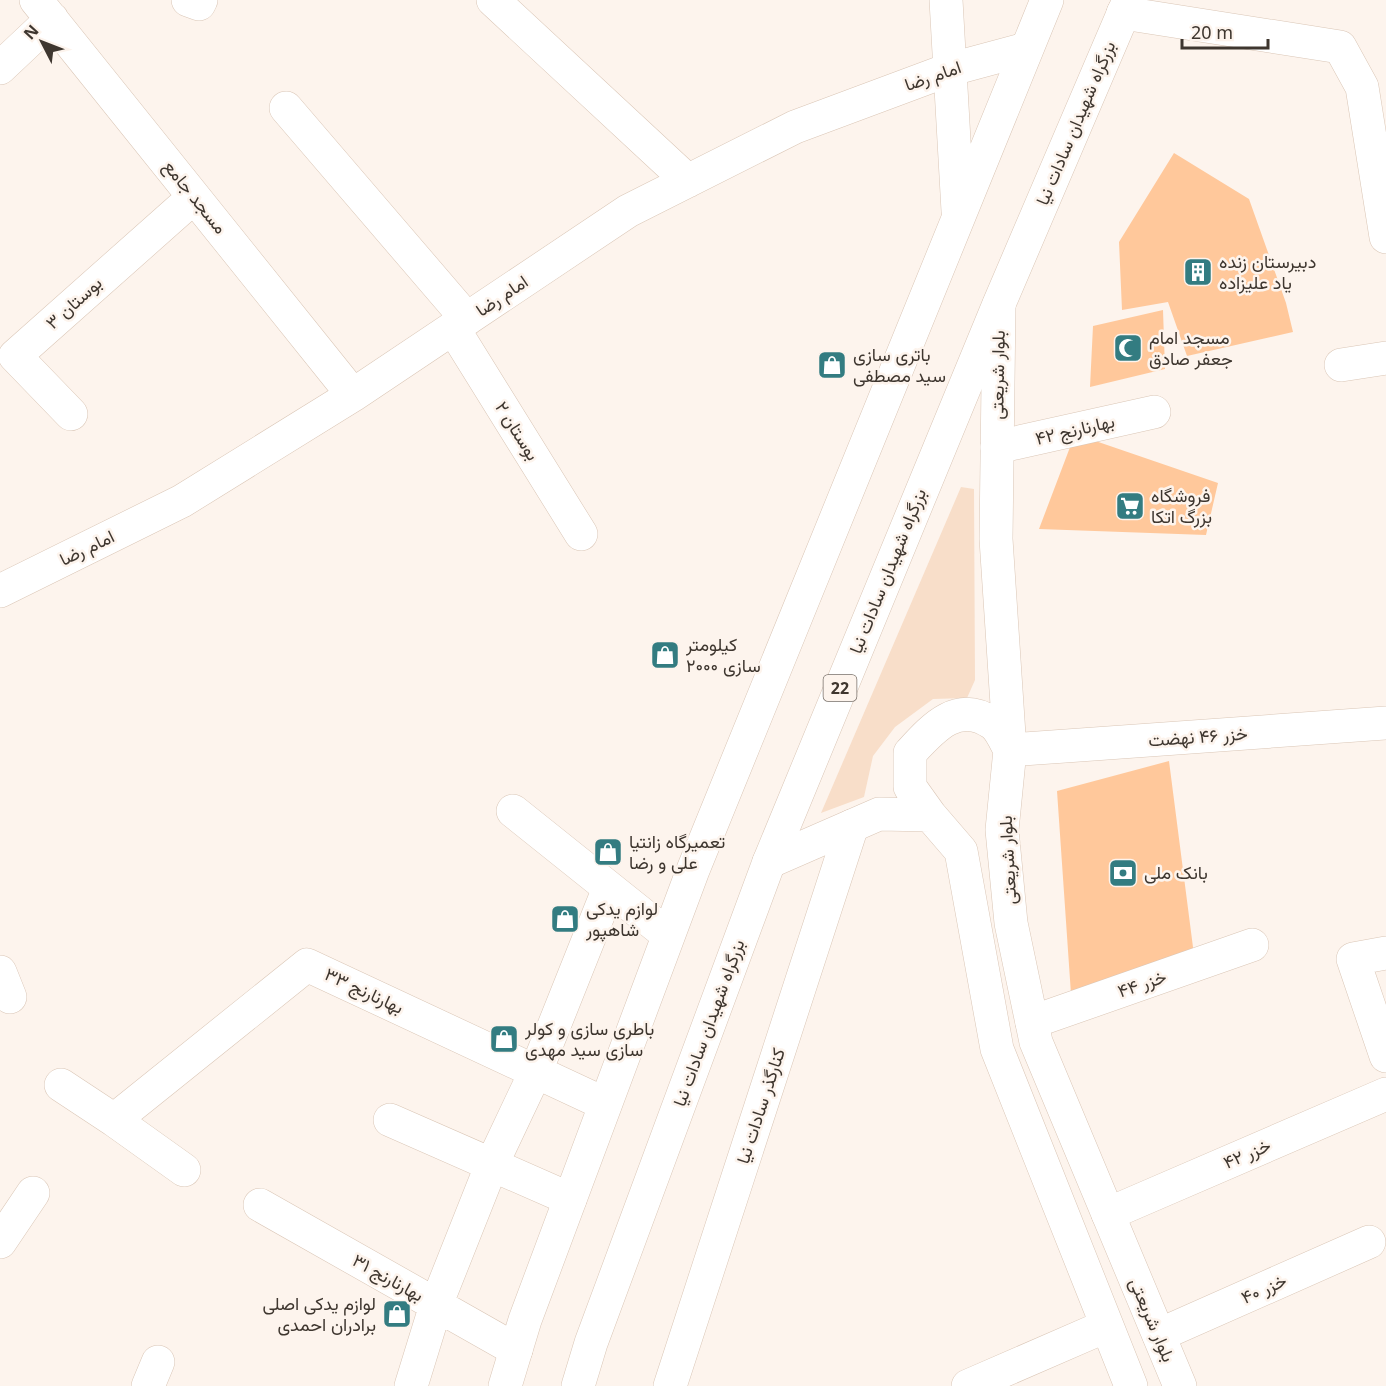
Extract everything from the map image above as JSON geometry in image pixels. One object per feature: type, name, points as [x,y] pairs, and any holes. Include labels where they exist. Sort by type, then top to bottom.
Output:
[{"type":"main road","points":[[188,0],[199,4],[201,0]]},
{"type":"main road","points":[[493,0],[688,181]]},
{"type":"main road","points":[[946,0],[958,218]]},
{"type":"main road","points":[[505,1386],[570,1199],[668,935],[1047,0]]},
{"type":"main road","points":[[1126,7],[1340,47],[1362,87],[1383,201],[1386,237]]},
{"type":"main road","name":"بزرگراه شهیدان سادات نیا","points":[[578,1386],[591,1342],[769,862],[999,303],[1126,7]]},
{"type":"main road","points":[[0,68],[44,9]]},
{"type":"main road","name":"مسجد جامع","points":[[44,9],[353,395]]},
{"type":"main road","name":"امام رضا","points":[[0,591],[182,501],[353,395],[628,211],[795,127],[948,69],[1026,50]]},
{"type":"main road","name":"بوستان ۲","points":[[286,108],[460,323],[581,534]]},
{"type":"main road","name":"بوستان ۳","points":[[71,414],[15,356],[194,196]]},
{"type":"main road","name":"بلوار شریعتی","points":[[999,303],[996,538],[1011,750],[1002,830],[1011,923],[1036,1042],[1180,1386]]},
{"type":"main road","points":[[1341,365],[1386,358]]},
{"type":"main road","name":"بهارنارنج ۴۲","points":[[997,447],[1154,412]]},
{"type":"main road","points":[[1011,750],[994,724],[967,714],[937,723],[910,753],[910,787],[930,815],[961,851],[997,1049],[1131,1386]]},
{"type":"main road","name":"خزر ۴۶ نهضت","points":[[1011,750],[1386,723]]},
{"type":"main road","points":[[513,812],[668,935]]},
{"type":"main road","points":[[769,862],[879,814],[930,815]]},
{"type":"main road","name":"کنارگذر سادات نیا","points":[[670,1386],[852,825]]},
{"type":"main road","points":[[411,1386],[436,1305],[492,1164],[536,1071],[609,888]]},
{"type":"main road","name":"خزر ۴۴","points":[[1032,1022],[1252,945]]},
{"type":"main road","points":[[1386,953],[1353,959],[1386,1056]]},
{"type":"main road","name":"بهارنارنج ۳۳","points":[[114,1120],[307,965],[605,1104]]},
{"type":"main road","points":[[61,1084],[184,1170]]},
{"type":"main road","name":"خزر ۴۲","points":[[1108,1214],[1386,1094]]},
{"type":"main road","points":[[390,1120],[570,1199]]},
{"type":"main road","points":[[0,1242],[33,1193]]},
{"type":"main road","name":"بهارنارنج ۳۱","points":[[260,1205],[516,1350]]},
{"type":"main road","name":"خزر ۴۰","points":[[1159,1335],[1369,1242]]},
{"type":"main road","points":[[968,1386],[1106,1326]]},
{"type":"shaded area","points":[[961,487],[974,489],[975,680],[967,698],[933,699],[895,727],[873,756],[864,797],[821,813]]},
{"type":"building","name":"دبیرستان زنده یاد علیزاده","points":[[1174,153],[1249,199],[1286,303],[1293,332],[1187,356],[1168,302],[1122,310],[1119,242]]},
{"type":"building","name":"مسجد امام جعفر صادق","points":[[1163,310],[1165,369],[1090,387],[1093,326]]},
{"type":"building","name":"فروشگاه بزرگ اتکا","points":[[1075,434],[1218,483],[1206,535],[1039,529]]},
{"type":"building","name":"بانک ملی","points":[[1169,761],[1194,955],[1071,994],[1057,791]]},
{"type":"place","name":"دبیرستان زنده یاد علیزاده","points":[[1198,272]]},
{"type":"place","name":"مسجد امام جعفر صادق","points":[[1128,348]]},
{"type":"place","name":"باتری سازی سید مصطفی","points":[[832,365]]},
{"type":"place","name":"فروشگاه بزرگ اتکا","points":[[1130,506]]},
{"type":"place","name":"کیلومتر سازی ۲۰۰۰","points":[[665,655]]},
{"type":"place","name":"تعمیرگاه زانتیا علی و رضا","points":[[608,852]]},
{"type":"place","name":"بانک ملی","points":[[1123,873]]},
{"type":"place","name":"لوازم یدکی شاهپور","points":[[565,919]]},
{"type":"place","name":"باطری سازی و کولر سازی سید مهدی","points":[[504,1039]]},
{"type":"place","name":"لوازم یدکی اصلی برادران احمدی","points":[[397,1314]]}]
